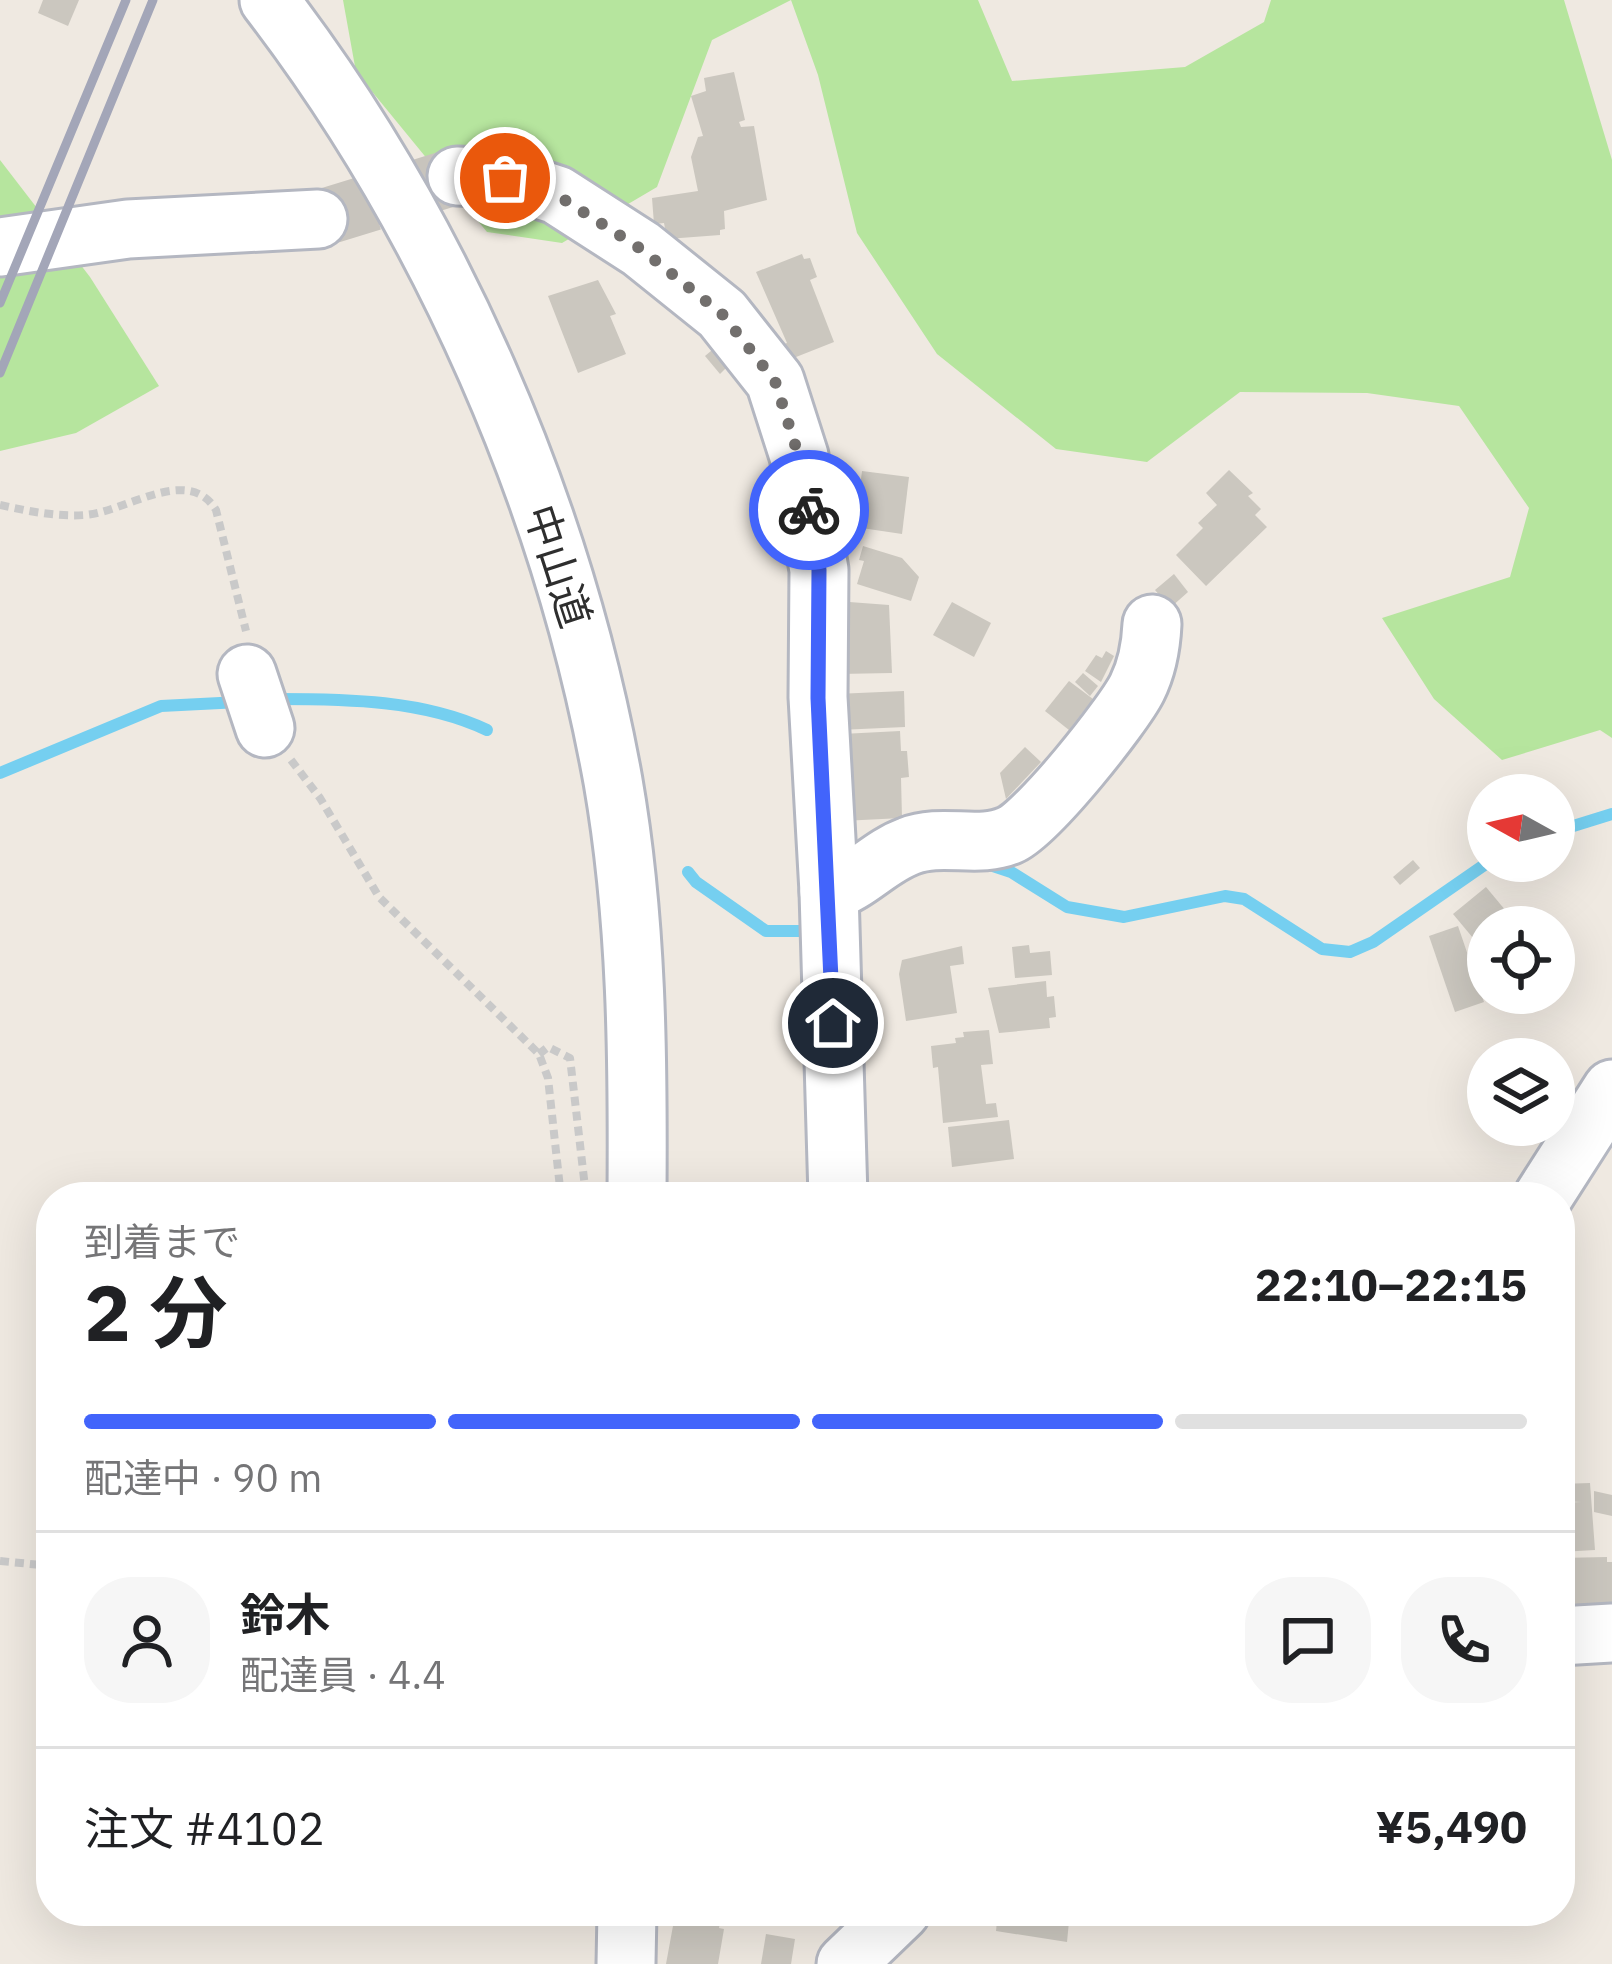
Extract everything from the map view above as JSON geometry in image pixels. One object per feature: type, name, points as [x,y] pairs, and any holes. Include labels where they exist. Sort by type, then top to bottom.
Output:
[{"type":"street","name":"中山道","points":[[269,0],[416,223],[551,530],[584,647],[616,803],[638,1011],[638,1182]]},
{"type":"street","points":[[457,176],[505,178],[540,189],[608,227],[722,314],[775,381],[799,457],[819,570],[818,698],[838,1182]]},
{"type":"street","points":[[0,247],[128,229],[318,219]]},
{"type":"street","points":[[829,892],[851,885],[916,843],[953,838],[986,841],[1013,835],[1123,715],[1140,682],[1152,625]]},
{"type":"street","points":[[247,674],[266,728]]},
{"type":"street","points":[[1553,1182],[1612,1089]]},
{"type":"street","points":[[1575,1635],[1612,1633]]},
{"type":"street","points":[[626,1964],[627,1926]]},
{"type":"street","points":[[835,1926],[836,1964]]},
{"type":"street","points":[[846,1964],[885,1926]]},
{"type":"path","points":[[0,506],[48,515],[88,515],[170,490],[187,489],[207,496],[215,510],[248,641],[247,674]]},
{"type":"path","points":[[266,728],[320,798],[380,897],[538,1054],[548,1078],[559,1182]]},
{"type":"path","points":[[538,1054],[548,1047],[570,1058],[584,1182]]},
{"type":"path","points":[[0,1561],[36,1565]]},
{"type":"green space","points":[[343,0],[791,0],[712,40],[657,187],[562,243],[487,232],[356,72]]},
{"type":"green space","points":[[791,0],[978,0],[1012,81],[1185,67],[1264,22],[1271,0],[1564,0],[1612,160],[1612,738],[1600,730],[1502,760],[1434,699],[1382,618],[1510,577],[1529,508],[1459,406],[1367,393],[1240,392],[1147,462],[1056,449],[937,354],[857,233],[818,75]]},
{"type":"green space","points":[[0,160],[90,277],[159,386],[76,433],[0,451]]},
{"type":"building","points":[[43,0],[79,0],[68,26],[38,13]]},
{"type":"building","points":[[734,72],[745,120],[739,122],[741,127],[754,126],[767,200],[724,211],[725,229],[720,235],[667,239],[664,223],[654,224],[652,198],[698,191],[691,157],[698,137],[703,136],[691,96],[706,91],[704,78]]},
{"type":"building","points":[[802,254],[810,258],[817,277],[810,280],[834,342],[791,359],[766,351],[787,343],[756,272]]},
{"type":"building","points":[[598,280],[616,314],[610,316],[626,354],[578,373],[548,296]]},
{"type":"building","points":[[718,345],[733,361],[720,374],[705,356]]},
{"type":"building","points":[[1229,470],[1253,493],[1248,496],[1261,509],[1255,515],[1267,527],[1206,586],[1176,555],[1203,528],[1198,523],[1217,505],[1206,493]]},
{"type":"building","points":[[862,471],[909,477],[902,534],[855,527]]},
{"type":"building","points":[[863,546],[902,558],[919,577],[911,601],[857,584]]},
{"type":"building","points":[[1174,574],[1188,592],[1170,608],[1155,590]]},
{"type":"building","points":[[836,601],[889,605],[892,673],[839,674]]},
{"type":"building","points":[[952,602],[991,623],[974,657],[933,635]]},
{"type":"building","points":[[1106,651],[1114,656],[1101,682],[1085,671],[1096,655],[1102,658]]},
{"type":"building","points":[[1083,673],[1098,686],[1090,696],[1075,682]]},
{"type":"building","points":[[1069,681],[1093,699],[1069,730],[1045,711]]},
{"type":"building","points":[[904,691],[905,727],[839,730],[836,694]]},
{"type":"building","points":[[900,731],[909,777],[901,778],[902,818],[842,821],[842,734]]},
{"type":"building","points":[[1025,747],[1041,762],[1006,799],[1000,773]]},
{"type":"building","points":[[1413,860],[1420,868],[1400,885],[1393,877]]},
{"type":"building","points":[[1486,887],[1502,906],[1467,906],[1467,931],[1453,914]]},
{"type":"building","points":[[1458,926],[1467,952],[1467,1008],[1455,1012],[1429,936]]},
{"type":"building","points":[[1029,945],[1030,953],[1050,951],[1052,975],[1015,978],[1012,947]]},
{"type":"building","points":[[962,946],[964,964],[950,966],[957,1013],[906,1021],[899,974],[902,960]]},
{"type":"building","points":[[1046,981],[1047,997],[1054,996],[1056,1017],[1049,1018],[1050,1028],[999,1033],[988,988]]},
{"type":"building","points":[[989,1030],[993,1064],[981,1065],[986,1104],[996,1103],[998,1117],[943,1123],[938,1067],[933,1068],[931,1046],[956,1043],[963,1032]]},
{"type":"building","points":[[1009,1120],[1014,1159],[952,1167],[948,1127]]},
{"type":"building","points":[[1590,1483],[1595,1550],[1575,1551],[1575,1502],[1581,1502],[1575,1502],[1575,1484]]},
{"type":"building","points":[[1594,1491],[1612,1495],[1612,1516],[1594,1512]]},
{"type":"building","points":[[1607,1557],[1612,1562],[1608,1612],[1575,1613],[1575,1558]]},
{"type":"building","points":[[673,1926],[724,1929],[718,1964],[666,1964]]},
{"type":"building","points":[[996,1926],[1069,1926],[1067,1942],[996,1931]]},
{"type":"building","points":[[766,1934],[795,1939],[791,1964],[761,1964]]},
{"type":"waterway","points":[[277,699],[411,707],[487,730]]},
{"type":"waterway","points":[[0,773],[161,706],[240,702]]},
{"type":"waterway","points":[[1575,825],[1612,814]]},
{"type":"waterway","points":[[984,863],[1011,872],[1067,907],[1124,917],[1225,896],[1244,899],[1322,949],[1350,952],[1373,942],[1467,877]]},
{"type":"waterway","points":[[688,872],[766,931],[807,931]]},
{"type":"tunnel","points":[[318,219],[457,176]]},
{"type":"railway","points":[[0,303],[126,0]]},
{"type":"railway","points":[[0,373],[153,0]]},
{"type":"way so far","points":[[505,178],[557,195],[641,249],[722,314],[775,381],[799,457],[809,510]]},
{"type":"route","points":[[809,510],[819,570],[818,698],[833,1023]]}]
